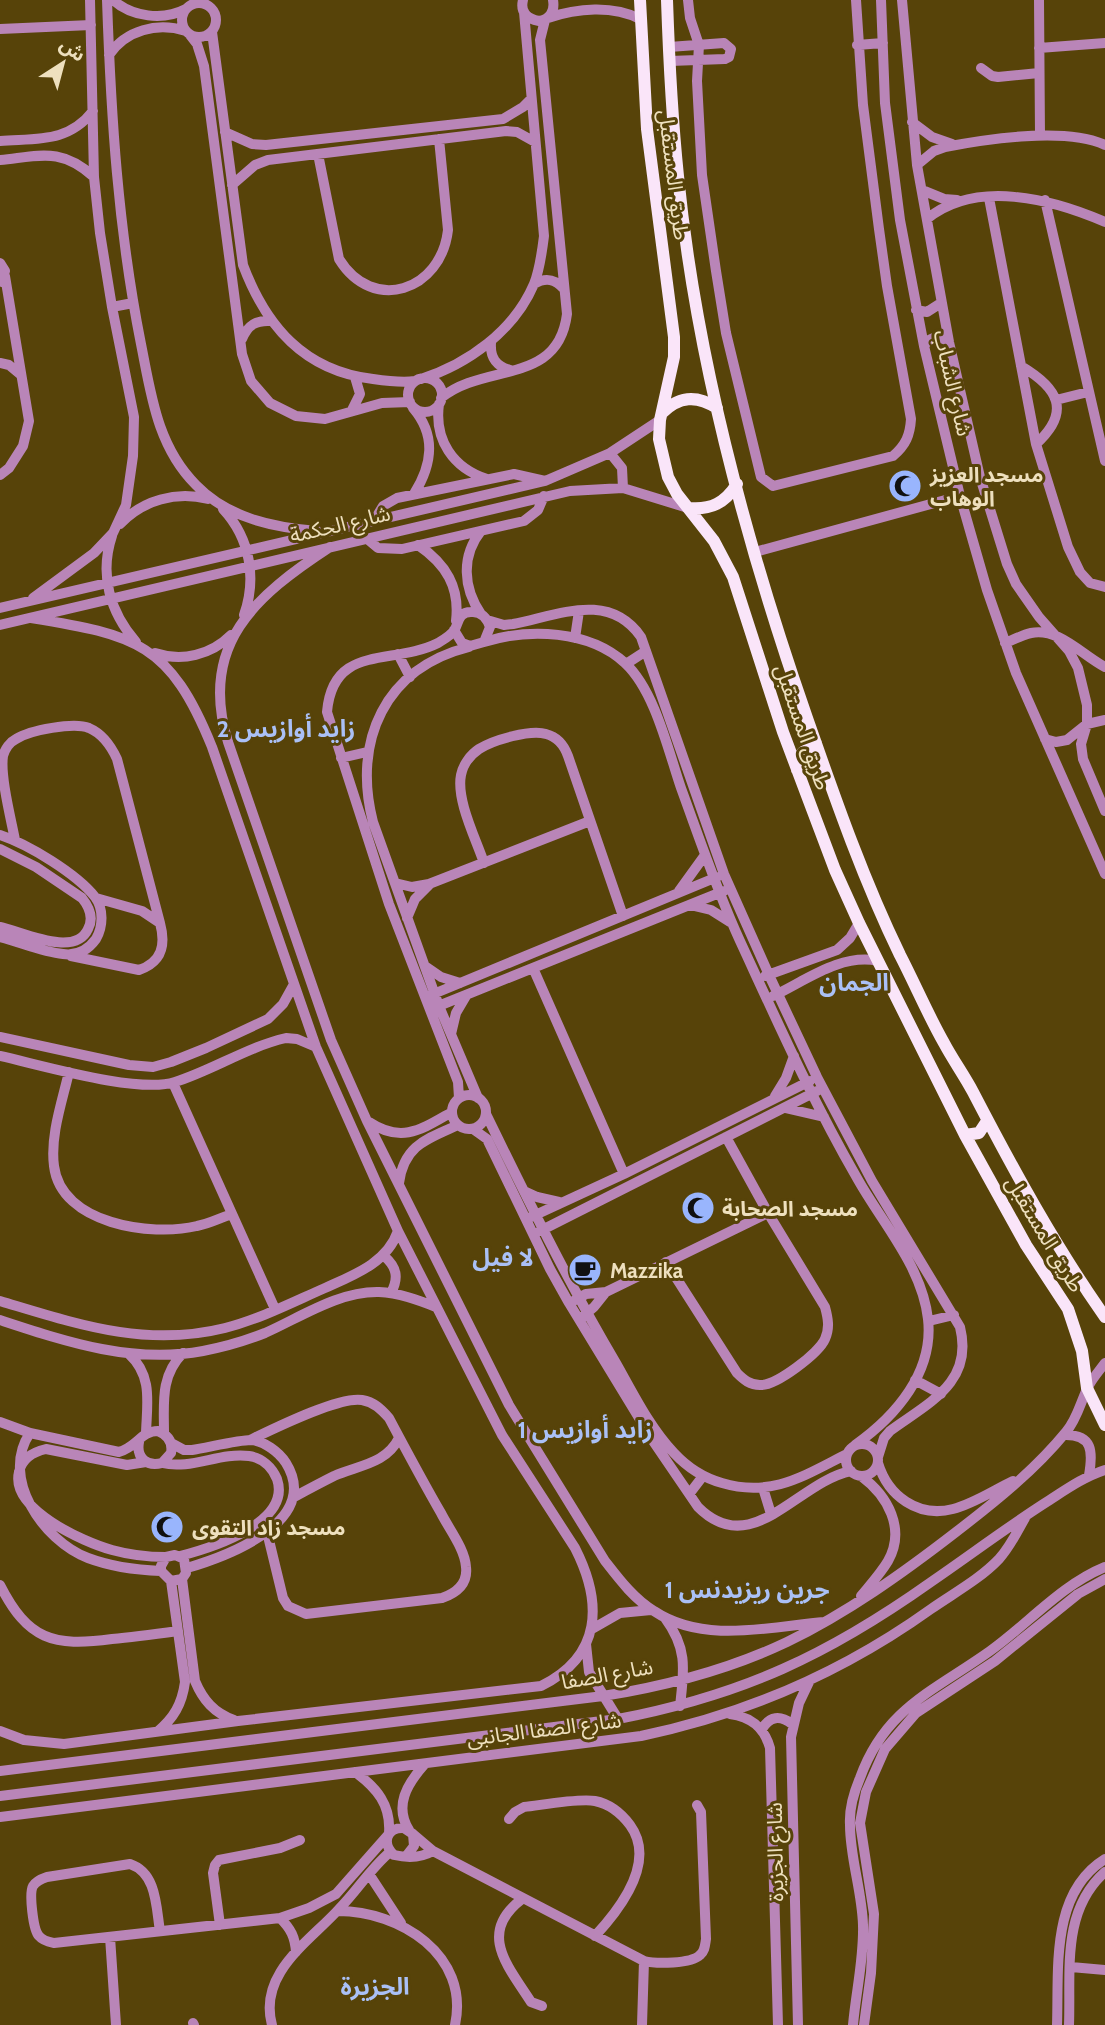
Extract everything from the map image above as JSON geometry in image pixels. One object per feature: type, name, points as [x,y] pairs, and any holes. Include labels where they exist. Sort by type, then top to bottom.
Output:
[{"type":"main road","name":"طريق المستقبل","points":[[640,0],[647,129],[673,310],[673,366],[661,416],[659,439],[668,477],[677,494],[714,541],[733,578],[797,770],[835,870],[965,1135],[1026,1245],[1068,1309],[1082,1351],[1087,1388],[1105,1425]]},
{"type":"main road","name":"طريق المستقبل","points":[[667,0],[678,178],[692,275],[717,408],[785,656],[825,775],[895,942],[943,1041],[987,1121],[1068,1264],[1105,1317]]},
{"type":"main road","points":[[647,129],[652,133],[665,133],[674,124]]},
{"type":"main road","points":[[661,416],[671,404],[682,399],[707,401],[717,408]]},
{"type":"main road","points":[[689,508],[712,507],[722,502],[737,484]]},
{"type":"main road","points":[[797,770],[802,753],[816,743]]},
{"type":"main road","points":[[965,1135],[979,1133],[987,1121]]},
{"type":"main road","points":[[987,1174],[991,1166],[998,1162],[1004,1161],[1013,1167]]},
{"type":"street","points":[[90,0],[94,177],[112,307],[134,417],[131,475],[126,505],[115,530],[106,563],[107,583],[110,599],[126,631],[138,644]]},
{"type":"street","points":[[107,0],[112,133],[123,243],[157,424],[180,466],[236,526],[250,565],[250,593],[243,619]]},
{"type":"street","points":[[113,0],[140,15],[170,15],[192,4],[206,4],[215,13]]},
{"type":"street","points":[[215,0],[216,23],[212,32],[232,185],[243,265],[254,294],[271,321],[288,340],[331,369],[355,377],[399,382],[434,381],[441,392],[439,430],[449,454],[466,470],[487,480]]},
{"type":"street","points":[[414,494],[427,470],[430,457],[427,431],[411,405],[409,391],[418,380],[447,368],[491,343],[508,324],[534,284],[544,236],[523,0]]},
{"type":"street","points":[[192,4],[182,20],[197,44],[204,66],[242,354],[251,382],[270,403],[296,416],[325,419],[382,403],[411,405],[418,411],[430,411],[460,386],[536,364],[559,344],[565,330],[567,314],[540,40],[546,19],[553,12],[553,0]]},
{"type":"street","points":[[688,0],[690,18],[699,45],[696,81],[702,175],[726,333],[761,477],[773,486],[893,456],[906,442],[910,431],[911,419],[885,274],[863,105],[856,0]]},
{"type":"street","name":"شارع الشباب","points":[[881,0],[885,103],[892,162],[916,310],[960,496],[1005,643],[1105,874]]},
{"type":"street","name":"شارع الشباب","points":[[902,0],[917,165],[941,303],[980,477],[1007,564],[1026,600],[1058,636],[1078,668],[1084,686],[1087,724],[1081,744],[1083,759],[1105,811]]},
{"type":"street","points":[[1039,0],[1040,135]]},
{"type":"street","points":[[524,12],[533,20],[571,12],[607,10],[631,14],[640,19]]},
{"type":"street","points":[[0,29],[91,25]]},
{"type":"street","points":[[109,56],[117,44],[140,30],[170,28],[202,37],[212,32]]},
{"type":"street","points":[[669,47],[724,43],[728,45],[731,53],[725,59],[670,61]]},
{"type":"street","points":[[858,45],[883,43]]},
{"type":"street","points":[[1039,48],[1105,43]]},
{"type":"street","points":[[981,68],[998,77],[1039,73]]},
{"type":"street","points":[[225,132],[252,144],[282,143],[503,119],[531,99]]},
{"type":"street","points":[[0,141],[56,137],[83,124],[93,111]]},
{"type":"street","points":[[912,122],[932,137],[956,145]]},
{"type":"street","points":[[232,185],[255,165],[268,160],[506,131],[517,132],[535,142]]},
{"type":"street","points":[[374,133],[376,147]]},
{"type":"street","points":[[917,165],[934,151],[956,145],[1040,135],[1070,135],[1105,145]]},
{"type":"street","points":[[318,154],[339,260],[347,273],[365,286],[387,290],[409,287],[428,275],[442,257],[448,230],[439,139]]},
{"type":"street","points":[[282,143],[284,158]]},
{"type":"street","points":[[0,172],[5,160],[57,155],[77,163],[94,177]]},
{"type":"street","points":[[922,190],[944,199],[968,201]]},
{"type":"street","points":[[927,219],[946,206],[1017,196],[1045,200],[1105,222]]},
{"type":"street","points":[[989,198],[1035,444],[1068,547],[1080,572],[1090,583],[1105,587]]},
{"type":"street","points":[[1045,200],[1105,461]]},
{"type":"street","points":[[0,475],[9,468],[23,446],[29,421],[2,269]]},
{"type":"street","points":[[534,284],[551,279],[559,283],[564,290]]},
{"type":"street","points":[[112,307],[133,303]]},
{"type":"street","points":[[916,310],[928,312],[941,303]]},
{"type":"street","points":[[242,339],[253,324],[271,321]]},
{"type":"street","points":[[924,346],[928,340],[935,337],[949,342]]},
{"type":"street","points":[[491,343],[495,361],[502,368],[511,370]]},
{"type":"street","points":[[0,363],[9,365],[21,375]]},
{"type":"street","points":[[1021,366],[1049,386],[1056,400],[1056,416],[1050,432],[1035,444]]},
{"type":"street","points":[[352,410],[359,394],[355,377]]},
{"type":"street","points":[[1056,400],[1088,392]]},
{"type":"street","name":"شارع الحكمة","points":[[0,608],[545,481],[610,453],[661,416]]},
{"type":"street","points":[[610,453],[622,468],[624,488]]},
{"type":"street","points":[[374,521],[383,506],[397,498],[414,494],[514,474],[545,481]]},
{"type":"street","name":"شارع الحكمة","points":[[0,625],[570,491],[624,488],[689,508]]},
{"type":"street","points":[[29,601],[94,553],[136,510],[160,499],[186,495],[215,502],[266,524],[328,532]]},
{"type":"street","points":[[366,538],[378,548],[390,550],[524,521],[538,510],[544,496]]},
{"type":"street","points":[[755,552],[960,496]]},
{"type":"street","points":[[481,531],[473,541],[466,564],[471,594],[490,627],[484,642]]},
{"type":"street","points":[[418,545],[432,555],[452,580],[457,600],[455,626],[462,643],[470,646]]},
{"type":"street","points":[[148,650],[179,657],[196,655],[218,645],[293,573],[330,547]]},
{"type":"street","points":[[367,1121],[379,1128],[405,1133],[418,1131],[452,1112],[459,1098],[458,1082],[430,996],[389,904],[327,712],[329,694],[338,677],[352,665],[436,644],[455,626],[460,616],[467,612],[474,611],[495,623],[513,624],[594,608],[622,616],[633,625],[641,637],[724,874],[778,993],[812,1080],[812,1094],[857,1178],[916,1276],[925,1298],[929,1321],[927,1352],[915,1380],[883,1423],[855,1445],[846,1460],[851,1471],[877,1489],[889,1505],[896,1534],[894,1548],[887,1562],[858,1601]]},
{"type":"street","points":[[575,638],[579,611]]},
{"type":"street","points":[[31,618],[98,630],[148,650],[181,684],[212,747],[316,1047],[398,1231],[502,1434],[575,1548],[584,1567],[593,1608],[592,1629],[580,1654],[563,1673],[541,1686],[544,1704]]},
{"type":"street","points":[[236,629],[220,673],[221,719],[331,1040],[367,1121],[522,1428],[605,1561],[619,1579],[652,1610],[687,1625],[731,1631],[824,1622]]},
{"type":"street","points":[[1005,643],[1031,633],[1045,632],[1058,636],[1105,667]]},
{"type":"street","points":[[430,996],[425,966],[367,799],[367,752],[380,715],[393,694],[433,659],[470,646],[503,637],[548,634],[575,638],[602,648],[626,664],[638,679],[654,712],[719,893],[794,1056],[812,1080],[823,1089],[872,1181],[954,1315],[963,1340],[960,1368],[952,1382],[941,1394],[890,1431],[880,1447],[872,1472],[861,1476]]},
{"type":"street","points":[[626,664],[646,651]]},
{"type":"street","points":[[398,654],[410,677]]},
{"type":"street","points":[[1045,739],[1056,742],[1067,740],[1087,724],[1105,720]]},
{"type":"street","points":[[0,927],[129,970],[139,970],[154,962],[160,955],[163,936],[117,759],[112,748],[96,732],[87,727],[70,725],[23,735],[7,748],[1,768],[15,840]]},
{"type":"street","points":[[484,863],[460,785],[462,771],[468,759],[478,749],[489,744],[538,732],[558,739],[568,755],[623,916]]},
{"type":"street","points":[[212,747],[228,742]]},
{"type":"street","points":[[341,758],[367,752]]},
{"type":"street","points":[[395,883],[412,887],[429,884],[590,821]]},
{"type":"street","points":[[0,835],[15,840],[54,863],[89,896],[90,911],[89,927],[80,940],[64,949],[0,937]]},
{"type":"street","points":[[0,849],[89,896],[142,911],[160,923]]},
{"type":"street","points":[[677,894],[705,855]]},
{"type":"street","points":[[430,996],[724,874]]},
{"type":"street","points":[[407,918],[415,900],[429,884]]},
{"type":"street","points":[[434,1008],[731,888]]},
{"type":"street","points":[[389,904],[400,900]]},
{"type":"street","points":[[686,905],[711,910],[732,924]]},
{"type":"street","points":[[758,979],[837,950],[850,938],[859,923]]},
{"type":"street","points":[[579,934],[585,947]]},
{"type":"street","points":[[286,965],[303,959]]},
{"type":"street","points":[[766,999],[844,962],[859,959],[878,961]]},
{"type":"street","points":[[425,966],[442,977],[461,983]]},
{"type":"street","points":[[533,968],[624,1174]]},
{"type":"street","points":[[0,1037],[129,1065],[153,1067],[171,1062],[268,1019],[284,1004],[293,986]]},
{"type":"street","points":[[451,1034],[456,1013],[467,994]]},
{"type":"street","points":[[434,1008],[451,1034],[478,1098],[485,1107],[524,1191],[531,1217]]},
{"type":"street","points":[[0,1056],[125,1083],[150,1085],[173,1083],[276,1041],[297,1039],[316,1047]]},
{"type":"street","points":[[47,1067],[52,1048]]},
{"type":"street","points":[[772,1099],[786,1079],[794,1056]]},
{"type":"street","points":[[69,1072],[53,1149],[54,1169],[61,1187],[72,1203],[94,1216],[145,1228],[196,1226],[232,1214]]},
{"type":"street","points":[[531,1217],[624,1174],[812,1080]]},
{"type":"street","points":[[173,1083],[275,1310]]},
{"type":"street","points":[[538,1231],[823,1089]]},
{"type":"street","points":[[459,1098],[471,1095],[478,1098]]},
{"type":"street","points":[[784,1108],[824,1117]]},
{"type":"street","points":[[452,1112],[458,1125]]},
{"type":"street","points":[[473,1129],[484,1121],[486,1114]]},
{"type":"street","points":[[399,1183],[405,1159],[423,1141],[458,1125],[473,1129],[487,1139],[531,1217],[573,1301],[653,1441],[698,1507],[710,1519],[741,1527],[757,1523],[835,1476],[851,1471]]},
{"type":"street","points":[[666,1262],[737,1373],[746,1382],[758,1386],[769,1385],[819,1349],[825,1340],[829,1319],[825,1307],[726,1137]]},
{"type":"street","points":[[671,1150],[677,1162]]},
{"type":"street","points":[[524,1191],[537,1197],[563,1202]]},
{"type":"street","points":[[582,1317],[606,1292],[768,1213]]},
{"type":"street","points":[[0,1301],[69,1322],[121,1334],[174,1336],[226,1327],[275,1310],[337,1282],[384,1256],[398,1231]]},
{"type":"street","points":[[384,1256],[391,1261],[397,1277],[391,1293]]},
{"type":"street","points":[[573,1301],[586,1294],[606,1292]]},
{"type":"street","points":[[0,1320],[100,1350],[129,1354],[183,1353],[241,1341],[349,1296],[363,1293],[391,1293],[436,1307]]},
{"type":"street","points":[[929,1321],[954,1315]]},
{"type":"street","points":[[582,1317],[673,1452],[704,1476],[740,1487],[763,1488],[789,1483],[848,1454]]},
{"type":"street","points":[[64,1341],[69,1322]]},
{"type":"street","points":[[183,1353],[171,1367],[164,1385],[164,1433],[171,1443],[184,1450],[250,1440],[300,1417],[349,1400],[361,1399],[382,1409],[463,1556],[465,1578],[452,1594],[426,1601],[315,1613],[296,1611],[283,1598],[267,1532]]},
{"type":"street","points":[[0,1422],[30,1433],[47,1444],[127,1465],[146,1462],[156,1465],[183,1464],[238,1456],[259,1459],[274,1473],[279,1494],[276,1504],[267,1515],[245,1531],[214,1546],[180,1556],[166,1557],[129,1554],[94,1544],[61,1528],[23,1498],[19,1488],[20,1467],[26,1458],[47,1444],[119,1452],[139,1442],[146,1433],[148,1384],[141,1367],[129,1354]]},
{"type":"street","points":[[466,1367],[484,1357]]},
{"type":"street","name":"شارع الصفا","points":[[0,1771],[603,1696],[683,1679],[787,1642],[897,1577],[985,1510],[1026,1474],[1064,1435],[1077,1416],[1087,1388],[1105,1363]]},
{"type":"street","points":[[915,1380],[941,1394]]},
{"type":"street","points":[[12,1447],[30,1433]]},
{"type":"street","points":[[146,1433],[164,1433]]},
{"type":"street","points":[[1064,1435],[1074,1434],[1084,1439],[1090,1447],[1092,1458],[1089,1475]]},
{"type":"street","points":[[294,1497],[334,1476],[380,1460],[400,1438]]},
{"type":"street","points":[[157,1732],[173,1717],[183,1697],[185,1682],[178,1631],[176,1580],[187,1568],[220,1557],[267,1532],[288,1510],[294,1497],[290,1471],[284,1460],[263,1444],[250,1440]]},
{"type":"street","points":[[139,1442],[139,1453],[146,1462]]},
{"type":"street","points":[[162,1463],[171,1453],[171,1443]]},
{"type":"street","points":[[236,1443],[238,1456]]},
{"type":"street","points":[[855,1445],[867,1444],[872,1447],[881,1473],[898,1497],[926,1510],[956,1508],[1026,1474]]},
{"type":"street","name":"شارع الصفا","points":[[0,1796],[618,1719],[680,1706],[758,1681],[836,1644],[873,1622],[1089,1475],[1105,1470]]},
{"type":"street","points":[[690,1493],[704,1476]]},
{"type":"street","points":[[763,1488],[771,1514]]},
{"type":"street","points":[[276,1504],[288,1510]]},
{"type":"street","points":[[31,1505],[25,1518],[52,1539],[86,1557],[123,1568],[161,1571],[176,1580],[195,1681],[201,1695],[223,1716],[238,1721]]},
{"type":"street","name":"شارع الصفا الجانبى","points":[[0,1817],[424,1765],[641,1736],[686,1727],[729,1714],[809,1682],[854,1660],[905,1628],[986,1570],[1000,1558],[1026,1516]]},
{"type":"street","points":[[180,1556],[187,1568]]},
{"type":"street","points":[[161,1571],[166,1557]]},
{"type":"street","points":[[853,2025],[863,1950],[858,1850],[861,1791],[864,1765],[876,1743],[908,1705],[989,1652],[1071,1585],[1105,1567]]},
{"type":"street","points":[[861,1791],[886,1749],[916,1713],[995,1661],[1078,1594],[1105,1579]]},
{"type":"street","points":[[0,1585],[18,1616],[30,1628],[61,1642],[78,1644],[178,1631]]},
{"type":"street","points":[[592,1629],[620,1613],[652,1610]]},
{"type":"street","points":[[666,1618],[675,1632],[684,1663],[680,1706]]},
{"type":"street","points":[[586,1643],[589,1672],[618,1719]]},
{"type":"street","name":"شارع الجزيرة","points":[[798,2025],[792,1724],[809,1682]]},
{"type":"street","name":"شارع الصفا الجانبى","points":[[0,1731],[24,1740],[44,1743],[83,1742],[541,1686]]},
{"type":"street","points":[[729,1714],[752,1721],[762,1729],[767,1721],[775,1717],[785,1718],[792,1724]]},
{"type":"street","name":"شارع الجزيرة","points":[[762,1729],[772,1759],[778,2025]]},
{"type":"street","points":[[522,1730],[525,1750]]},
{"type":"street","points":[[83,1742],[85,1761]]},
{"type":"street","points":[[345,1753],[352,1773],[379,1793],[387,1807],[389,1834],[386,1841],[390,1852],[398,1856],[416,1857],[433,1851]]},
{"type":"street","points":[[407,1855],[414,1846],[411,1833],[401,1814],[402,1806],[406,1790],[424,1765]]},
{"type":"street","points":[[151,1778],[153,1799]]},
{"type":"street","points":[[509,1819],[515,1811],[524,1807],[592,1800],[608,1805],[623,1815],[639,1846],[638,1864],[622,1903],[595,1936]]},
{"type":"street","points":[[160,1931],[151,1881],[139,1867],[130,1864],[47,1877],[33,1886],[31,1894],[35,1929],[39,1937],[46,1942],[54,1943],[280,1918],[309,1908],[336,1894],[389,1834],[399,1828],[411,1833],[433,1851],[644,1961],[660,1963],[692,1960],[700,1956],[705,1948],[701,1812],[697,1805]]},
{"type":"street","points":[[387,1807],[402,1806]]},
{"type":"street","points":[[220,1925],[213,1872],[219,1860],[279,1848],[300,1840]]},
{"type":"street","points":[[858,1850],[874,1914],[872,1963],[864,2025]]},
{"type":"street","points":[[272,2025],[270,2000],[274,1982],[283,1966],[338,1911],[390,1852]]},
{"type":"street","points":[[1069,2025],[1072,1940],[1076,1914],[1092,1877],[1105,1859]]},
{"type":"street","points":[[1057,2025],[1061,1939],[1066,1911],[1075,1891],[1092,1877],[1105,1872]]},
{"type":"street","points":[[369,1874],[404,1926]]},
{"type":"street","points":[[522,1899],[509,1909],[501,1922],[498,1938],[501,1954],[531,2002],[542,2006]]},
{"type":"street","points":[[338,1911],[379,1915],[423,1938],[439,1955],[450,1975],[456,1997],[455,2025]]},
{"type":"street","points":[[280,1918],[295,1939],[296,1952]]},
{"type":"street","points":[[110,1937],[116,2025]]},
{"type":"street","points":[[777,1956],[796,1955]]},
{"type":"street","points":[[642,2025],[644,1961]]},
{"type":"street","points":[[1071,1967],[1105,1970]]},
{"type":"place","name":"مسجد العزيز الوهاب","points":[[905,486]]},
{"type":"place","name":"مسجد الصحابة","points":[[698,1208]]},
{"type":"place","name":"Mazzika","points":[[585,1270]]},
{"type":"place","name":"مسجد زاد التقوى","points":[[167,1527]]},
{"type":"district","name":"زايد أوازيس 2","points":[[286,728]]},
{"type":"district","name":"الجمان","points":[[854,982]]},
{"type":"district","name":"لا فيل","points":[[503,1257]]},
{"type":"district","name":"زايد أوازيس 1","points":[[585,1429]]},
{"type":"district","name":"جرين ريزيدنس 1","points":[[747,1589]]},
{"type":"district","name":"الجزيرة","points":[[375,1986]]}]
